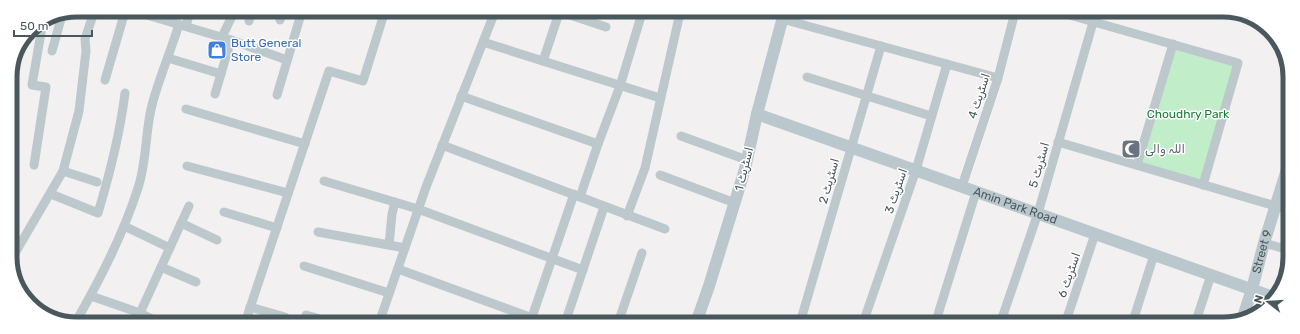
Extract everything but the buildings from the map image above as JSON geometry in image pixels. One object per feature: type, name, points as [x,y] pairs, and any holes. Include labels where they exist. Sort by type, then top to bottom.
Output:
[{"type":"street","points":[[17,250],[63,171],[79,112],[86,51],[85,38],[92,17]]},
{"type":"street","points":[[105,80],[123,17]]},
{"type":"street","points":[[160,17],[227,38],[287,60]]},
{"type":"street","points":[[79,317],[91,296],[124,226],[138,188],[145,161],[152,105],[168,58],[183,25],[189,17]]},
{"type":"street","points":[[215,94],[221,74],[231,17]]},
{"type":"street","points":[[277,95],[300,17]]},
{"type":"street","points":[[247,317],[329,71],[363,81],[383,17]]},
{"type":"street","points":[[382,317],[418,209],[493,17]]},
{"type":"street","points":[[543,61],[558,17]]},
{"type":"street","points":[[576,17],[606,27]]},
{"type":"street","points":[[532,317],[552,259],[620,86],[641,17]]},
{"type":"street","points":[[628,216],[645,168],[679,17]]},
{"type":"street","name":"اسٹریٹ 1","points":[[698,317],[735,203],[783,17]]},
{"type":"street","points":[[786,17],[881,46],[998,78]]},
{"type":"street","name":"اسٹریٹ 4","points":[[962,186],[998,78],[1014,17]]},
{"type":"street","points":[[1076,17],[1238,63],[1203,185]]},
{"type":"street","name":"اسٹریٹ 5","points":[[1002,317],[1038,213],[1094,17]]},
{"type":"street","points":[[52,51],[61,20]]},
{"type":"street","points":[[34,164],[46,87],[32,85],[42,29]]},
{"type":"street","points":[[483,42],[660,98]]},
{"type":"street","points":[[1137,165],[1173,44]]},
{"type":"street","name":"اسٹریٹ 2","points":[[802,317],[881,46]]},
{"type":"street","points":[[168,58],[221,74]]},
{"type":"street","name":"اسٹریٹ 3","points":[[865,317],[916,170],[947,64]]},
{"type":"street","points":[[807,77],[931,116]]},
{"type":"street","points":[[50,194],[98,213],[116,149],[122,121],[125,93]]},
{"type":"street","points":[[462,96],[598,144]]},
{"type":"street","points":[[186,109],[305,144]]},
{"type":"street","name":"Amin Park Road","points":[[757,114],[1269,295]]},
{"type":"street","points":[[681,136],[747,160]]},
{"type":"street","points":[[1058,142],[1283,208]]},
{"type":"street","points":[[442,146],[665,229]]},
{"type":"street","points":[[186,166],[288,193]]},
{"type":"street","points":[[63,171],[97,182]]},
{"type":"street","points":[[660,175],[735,203]]},
{"type":"street","points":[[324,181],[418,209],[583,270]]},
{"type":"street","name":"Street 9","points":[[1244,313],[1283,181]]},
{"type":"street","points":[[937,317],[976,192]]},
{"type":"street","points":[[389,245],[392,214],[395,202]]},
{"type":"street","points":[[140,313],[189,206]]},
{"type":"street","points":[[567,317],[604,207]]},
{"type":"street","points":[[224,212],[277,228]]},
{"type":"street","points":[[182,223],[217,240]]},
{"type":"street","points":[[124,226],[170,248]]},
{"type":"street","points":[[318,232],[405,248]]},
{"type":"street","name":"اسٹریٹ 6","points":[[1067,317],[1095,234]]},
{"type":"street","points":[[1264,243],[1283,248]]},
{"type":"street","points":[[620,317],[642,253]]},
{"type":"street","points":[[1134,317],[1154,254]]},
{"type":"street","points":[[304,266],[390,293]]},
{"type":"street","points":[[162,267],[196,282]]},
{"type":"street","points":[[398,269],[523,317]]},
{"type":"street","points":[[1197,317],[1211,275]]},
{"type":"street","points":[[91,296],[148,317]]},
{"type":"street","points":[[250,307],[285,317]]},
{"type":"street","points":[[306,315],[313,317]]},
{"type":"green space","name":"Choudhry Park","points":[[1173,44],[1238,63],[1203,185],[1137,165]]},
{"type":"place","name":"Butt General Store","points":[[217,50]]},
{"type":"place","name":"اللہ والی","points":[[1131,149]]}]
